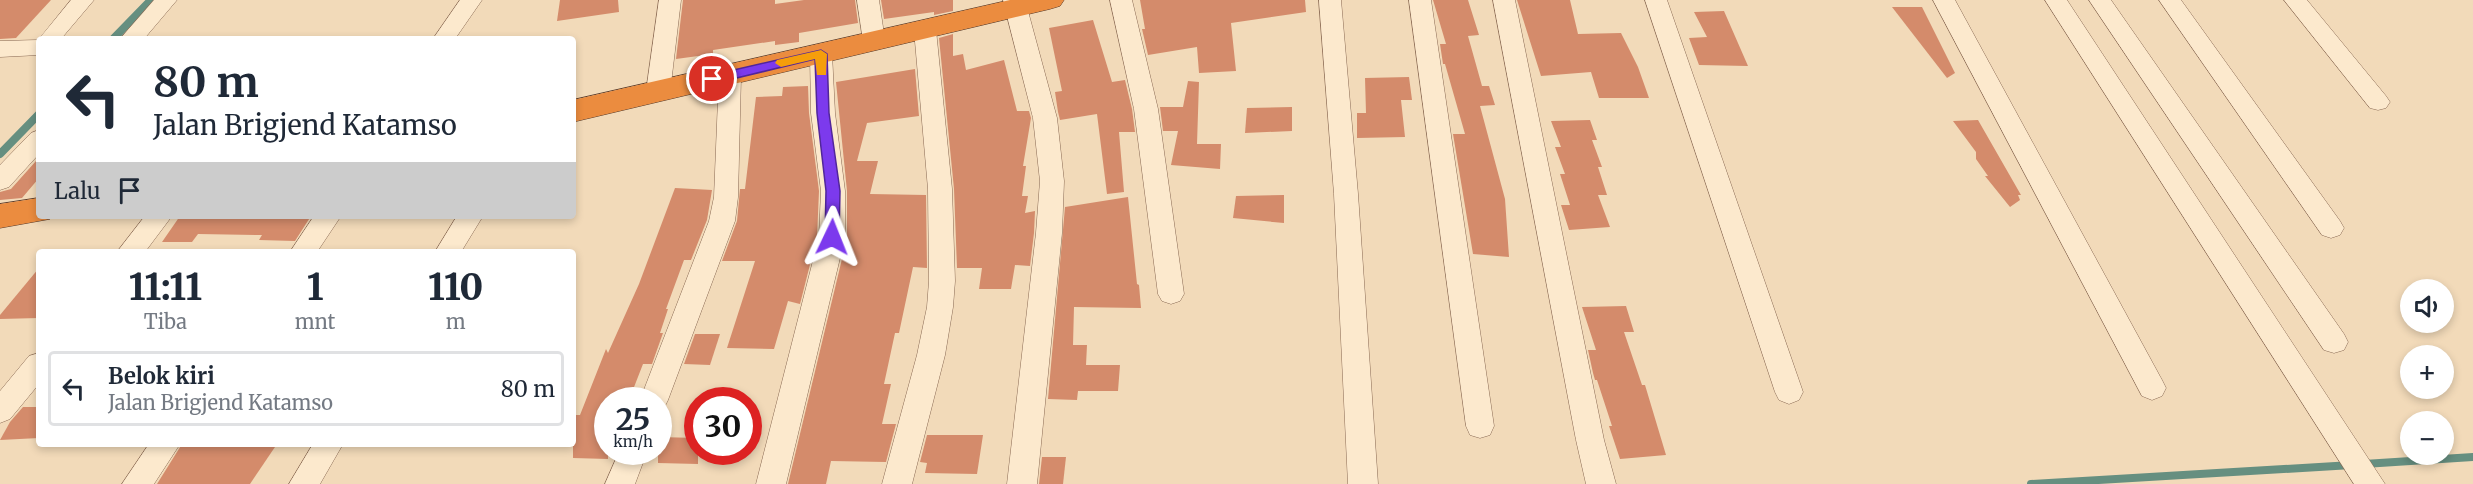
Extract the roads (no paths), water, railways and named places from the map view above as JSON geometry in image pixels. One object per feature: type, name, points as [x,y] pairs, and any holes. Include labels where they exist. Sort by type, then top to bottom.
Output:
[{"type":"highway","points":[[576,110],[924,30],[1015,4],[1050,0]]},
{"type":"street","points":[[52,36],[83,0]]},
{"type":"street","points":[[134,36],[166,0]]},
{"type":"street","points":[[446,36],[471,0]]},
{"type":"street","points":[[658,92],[670,0]]},
{"type":"street","points":[[868,0],[874,41]]},
{"type":"street","points":[[1121,0],[1140,70],[1150,127],[1171,294]]},
{"type":"street","points":[[1330,0],[1346,194],[1363,484]]},
{"type":"street","points":[[1420,0],[1480,426]]},
{"type":"street","points":[[1504,0],[1590,440],[1601,484]]},
{"type":"street","points":[[1656,0],[1789,392]]},
{"type":"street","points":[[1944,0],[2152,388]]},
{"type":"street","points":[[2056,0],[2370,484]]},
{"type":"street","points":[[2100,0],[2334,342]]},
{"type":"street","points":[[2170,0],[2240,96],[2331,228]]},
{"type":"street","points":[[2295,0],[2378,102]]},
{"type":"street","points":[[1015,4],[1045,118],[1050,151],[1052,199],[1022,484]]},
{"type":"street","points":[[897,484],[931,355],[940,307],[942,281],[940,189],[924,30]]},
{"type":"street","points":[[0,49],[36,47]]},
{"type":"street","points":[[771,484],[832,237],[833,191],[823,113],[821,54]]},
{"type":"street","points":[[659,387],[722,221],[726,197],[730,75]]},
{"type":"street","points":[[0,181],[36,142]]},
{"type":"street","points":[[132,249],[157,219]]},
{"type":"street","points":[[305,249],[326,219]]},
{"type":"street","points":[[450,249],[468,219]]},
{"type":"street","points":[[0,411],[36,368]]},
{"type":"street","points":[[137,484],[163,447]]},
{"type":"street","points":[[304,484],[327,447]]},
{"type":"street","points":[[620,484],[628,465]]},
{"type":"waterway","points":[[116,36],[151,0]]},
{"type":"waterway","points":[[0,154],[36,117]]},
{"type":"waterway","points":[[2364,464],[2473,457]]},
{"type":"waterway","points":[[2031,484],[2352,465]]}]
